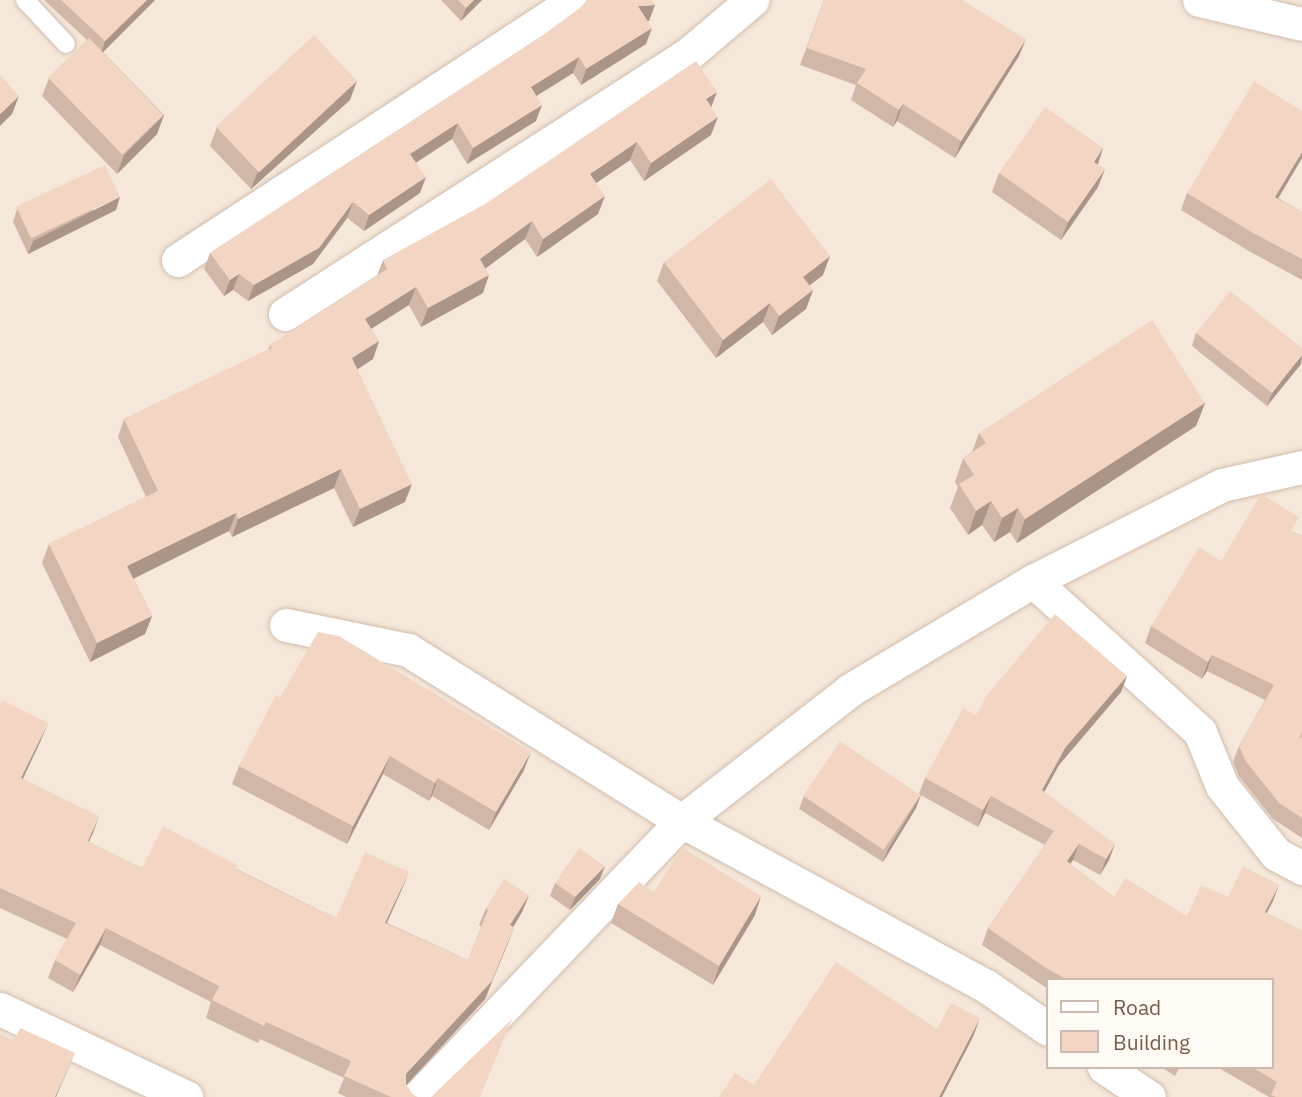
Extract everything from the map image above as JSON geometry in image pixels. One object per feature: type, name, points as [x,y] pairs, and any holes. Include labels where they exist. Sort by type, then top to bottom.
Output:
[{"type":"street","points":[[178,260],[562,9],[570,0]]},
{"type":"street","points":[[285,314],[685,56],[752,0]]},
{"type":"street","points":[[1199,0],[1302,24]]},
{"type":"street","points":[[418,1097],[682,821],[850,690],[1033,581],[1222,485],[1302,467]]},
{"type":"street","points":[[1033,581],[1200,732],[1222,786],[1276,854],[1302,868]]},
{"type":"street","points":[[286,625],[408,650],[682,821],[986,986],[1046,1028]]},
{"type":"street","points":[[0,1009],[186,1097]]},
{"type":"street","points":[[1107,1069],[1149,1097]]},
{"type":"lane","points":[[25,0],[66,44]]},
{"type":"shaded area","points":[[0,0],[1302,0],[1302,1097],[0,1097]]},
{"type":"building","points":[[61,0],[147,0],[105,41]]},
{"type":"building","points":[[458,0],[474,0],[466,8]]},
{"type":"building","points":[[587,0],[652,0],[655,5],[638,6],[652,28],[586,69],[579,57],[531,87],[542,105],[473,148],[458,123],[410,154],[426,177],[369,215],[353,202],[319,248],[254,285],[239,274],[230,280],[210,253],[545,34]]},
{"type":"building","points":[[824,0],[962,0],[1026,39],[961,141],[903,104],[899,110],[857,83],[866,69],[807,48]]},
{"type":"building","points":[[314,35],[357,81],[259,172],[216,126]]},
{"type":"building","points":[[89,38],[163,115],[122,155],[48,78]]},
{"type":"building","points":[[696,61],[717,92],[706,99],[718,117],[651,163],[637,142],[590,174],[605,196],[543,239],[532,221],[480,259],[489,275],[428,308],[416,287],[365,319],[379,341],[352,358],[412,484],[360,509],[341,469],[238,519],[236,513],[127,566],[152,616],[97,643],[49,544],[158,491],[124,419],[272,348],[270,345],[387,269],[383,260],[485,204]]},
{"type":"building","points":[[0,75],[19,96],[0,114]]},
{"type":"building","points":[[1254,81],[1302,111],[1302,152],[1275,197],[1302,212],[1302,259],[1187,193]]},
{"type":"building","points":[[1045,107],[1103,148],[1094,162],[1105,169],[1068,222],[999,173]]},
{"type":"building","points":[[105,165],[120,197],[31,238],[16,206]]},
{"type":"building","points":[[771,179],[830,256],[803,277],[813,290],[779,316],[770,303],[723,340],[664,262]]},
{"type":"building","points":[[1230,291],[1302,348],[1302,355],[1272,393],[1196,333]]},
{"type":"building","points":[[1152,320],[1205,403],[1025,519],[1018,508],[1002,518],[991,501],[976,511],[959,484],[974,475],[963,458],[986,443],[979,433]]},
{"type":"building","points":[[1261,494],[1299,517],[1291,531],[1302,536],[1302,818],[1279,803],[1245,760],[1239,746],[1274,685],[1212,655],[1208,662],[1151,626],[1199,547],[1221,561]]},
{"type":"building","points":[[1055,614],[1127,676],[1065,748],[1042,790],[1115,844],[1106,859],[1079,844],[1067,861],[1114,897],[1125,878],[1187,916],[1201,885],[1228,897],[1243,866],[1279,885],[1265,912],[1302,930],[1302,1097],[1271,1095],[1277,1082],[1255,1069],[1274,1069],[1274,978],[1064,978],[988,928],[1054,831],[991,796],[983,810],[925,778],[963,708],[976,715],[987,695]]},
{"type":"building","points":[[318,632],[339,636],[531,752],[496,812],[438,778],[435,783],[390,756],[353,826],[239,766],[276,695],[280,697]]},
{"type":"building","points":[[2,700],[48,723],[21,778],[99,816],[88,841],[142,868],[163,826],[237,865],[235,869],[336,918],[365,852],[409,872],[385,923],[468,960],[488,910],[486,908],[504,879],[529,895],[510,925],[514,927],[492,981],[406,1074],[406,1084],[417,1097],[391,1097],[344,1076],[351,1061],[266,1022],[264,1026],[212,1000],[219,986],[106,928],[80,975],[55,960],[76,923],[0,888]]},
{"type":"building","points":[[840,741],[920,795],[884,850],[803,796]]},
{"type":"building","points":[[682,847],[761,896],[719,966],[618,904],[639,882],[654,892]]},
{"type":"building","points":[[579,848],[605,866],[575,897],[555,883]]},
{"type":"building","points":[[836,962],[937,1029],[951,1003],[980,1018],[939,1097],[719,1097],[735,1073],[754,1085]]},
{"type":"building","points":[[512,1019],[480,1097],[431,1097]]},
{"type":"building","points":[[20,1028],[75,1053],[55,1097],[0,1097],[0,1034],[14,1040]]}]
